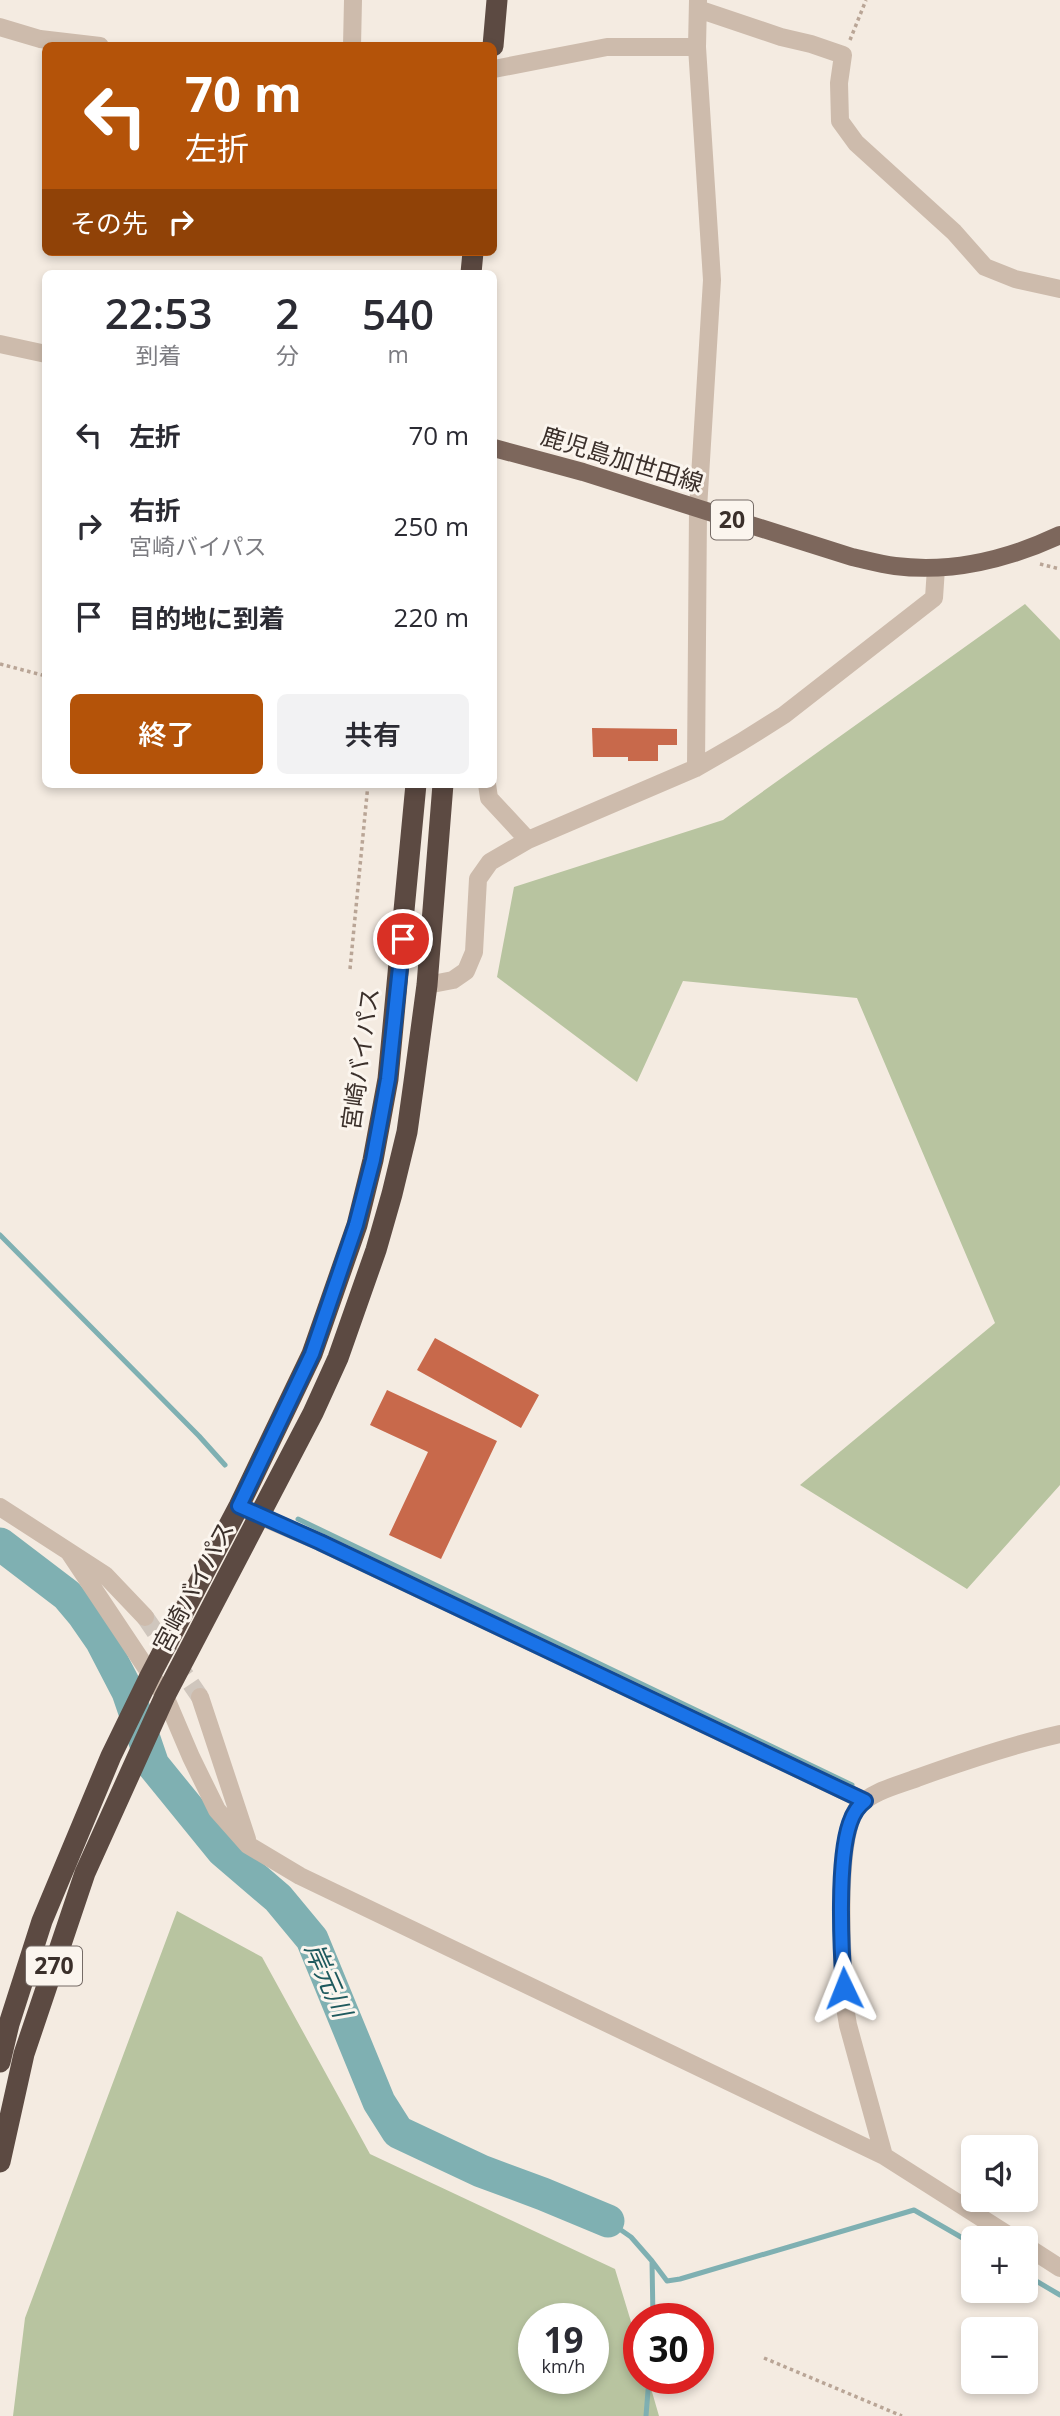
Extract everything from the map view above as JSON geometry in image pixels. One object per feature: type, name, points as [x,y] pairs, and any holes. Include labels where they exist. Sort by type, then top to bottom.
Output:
[{"type":"highway","points":[[493,42],[497,0]]},
{"type":"highway","name":"宮崎バイパス","points":[[0,2062],[9,2024],[42,1921],[111,1756],[146,1683],[239,1506],[312,1354],[356,1225],[373,1160],[388,1079],[416,788]]},
{"type":"highway","name":"宮崎バイパス","points":[[0,2162],[29,2042],[85,1873],[162,1704],[313,1413],[338,1358],[376,1250],[407,1132],[426,985],[443,788]]},
{"type":"main road","name":"鹿児島加世田線","points":[[497,449],[583,472],[852,556],[895,566],[936,568],[974,564],[1035,547],[1060,535]]},
{"type":"street","points":[[352,42],[353,0]]},
{"type":"street","points":[[695,768],[698,509],[712,280],[697,47],[698,4],[781,37],[843,55],[839,83],[840,121],[856,144],[954,232],[985,267],[1023,282],[1060,289]]},
{"type":"street","points":[[0,27],[40,38],[70,42]]},
{"type":"street","points":[[497,68],[607,47],[697,47]]},
{"type":"street","points":[[0,344],[42,353]]},
{"type":"street","points":[[426,985],[453,979],[466,971],[474,952],[478,879],[490,862],[528,840],[695,768],[784,715],[934,598],[936,568]]},
{"type":"street","points":[[488,788],[489,798],[528,840]]},
{"type":"street","points":[[239,1506],[865,1801]]},
{"type":"street","points":[[0,1507],[104,1575],[145,1617]]},
{"type":"street","points":[[69,1552],[146,1683],[162,1704],[217,1810],[250,1846],[300,1876],[884,2156],[994,2226]]},
{"type":"street","points":[[200,1697],[250,1846]]},
{"type":"street","points":[[884,2156],[848,2025],[843,1969],[845,1852],[850,1823],[858,1806],[884,1790],[1003,1747],[1060,1734]]},
{"type":"street","points":[[1038,2254],[1060,2268]]},
{"type":"path","points":[[843,55],[866,0]]},
{"type":"path","points":[[0,664],[42,675]]},
{"type":"path","points":[[350,969],[368,788]]},
{"type":"path","points":[[764,2358],[902,2416]]},
{"type":"green space","points":[[1025,604],[1060,640],[1060,1485],[967,1589],[800,1485],[995,1323],[857,998],[683,981],[637,1082],[497,977],[514,887],[723,820]]},
{"type":"green space","points":[[177,1911],[262,1957],[370,2154],[615,2269],[625,2303],[623,2303],[623,2394],[653,2394],[659,2416],[13,2416],[25,2318]]},
{"type":"building","points":[[592,728],[677,729],[677,745],[658,745],[658,761],[628,761],[628,757],[593,757]]},
{"type":"building","points":[[435,1338],[539,1395],[521,1428],[417,1370]]},
{"type":"building","points":[[387,1390],[497,1441],[441,1559],[389,1535],[428,1452],[370,1425]]},
{"type":"waterway","points":[[0,1235],[225,1465]]},
{"type":"waterway","points":[[298,1519],[852,1785]]},
{"type":"waterway","name":"岸元川","points":[[0,1544],[67,1595],[83,1614],[101,1640],[128,1692],[153,1765],[223,1851],[278,1898],[312,1939],[379,2102],[398,2132],[481,2171],[608,2221]]},
{"type":"waterway","points":[[652,2261],[667,2281],[680,2279],[914,2210],[961,2237]]},
{"type":"waterway","name":"岸元川","points":[[608,2221],[631,2237],[652,2261],[653,2303]]},
{"type":"waterway","points":[[1038,2282],[1060,2295]]},
{"type":"waterway","name":"岸元川","points":[[646,2416],[648,2394]]},
{"type":"tunnel","points":[[145,1617],[200,1697]]},
{"type":"route","points":[[403,939],[388,1079],[373,1160],[356,1225],[312,1354],[239,1506],[865,1801],[858,1806],[850,1823],[845,1852],[844,1988]]}]
